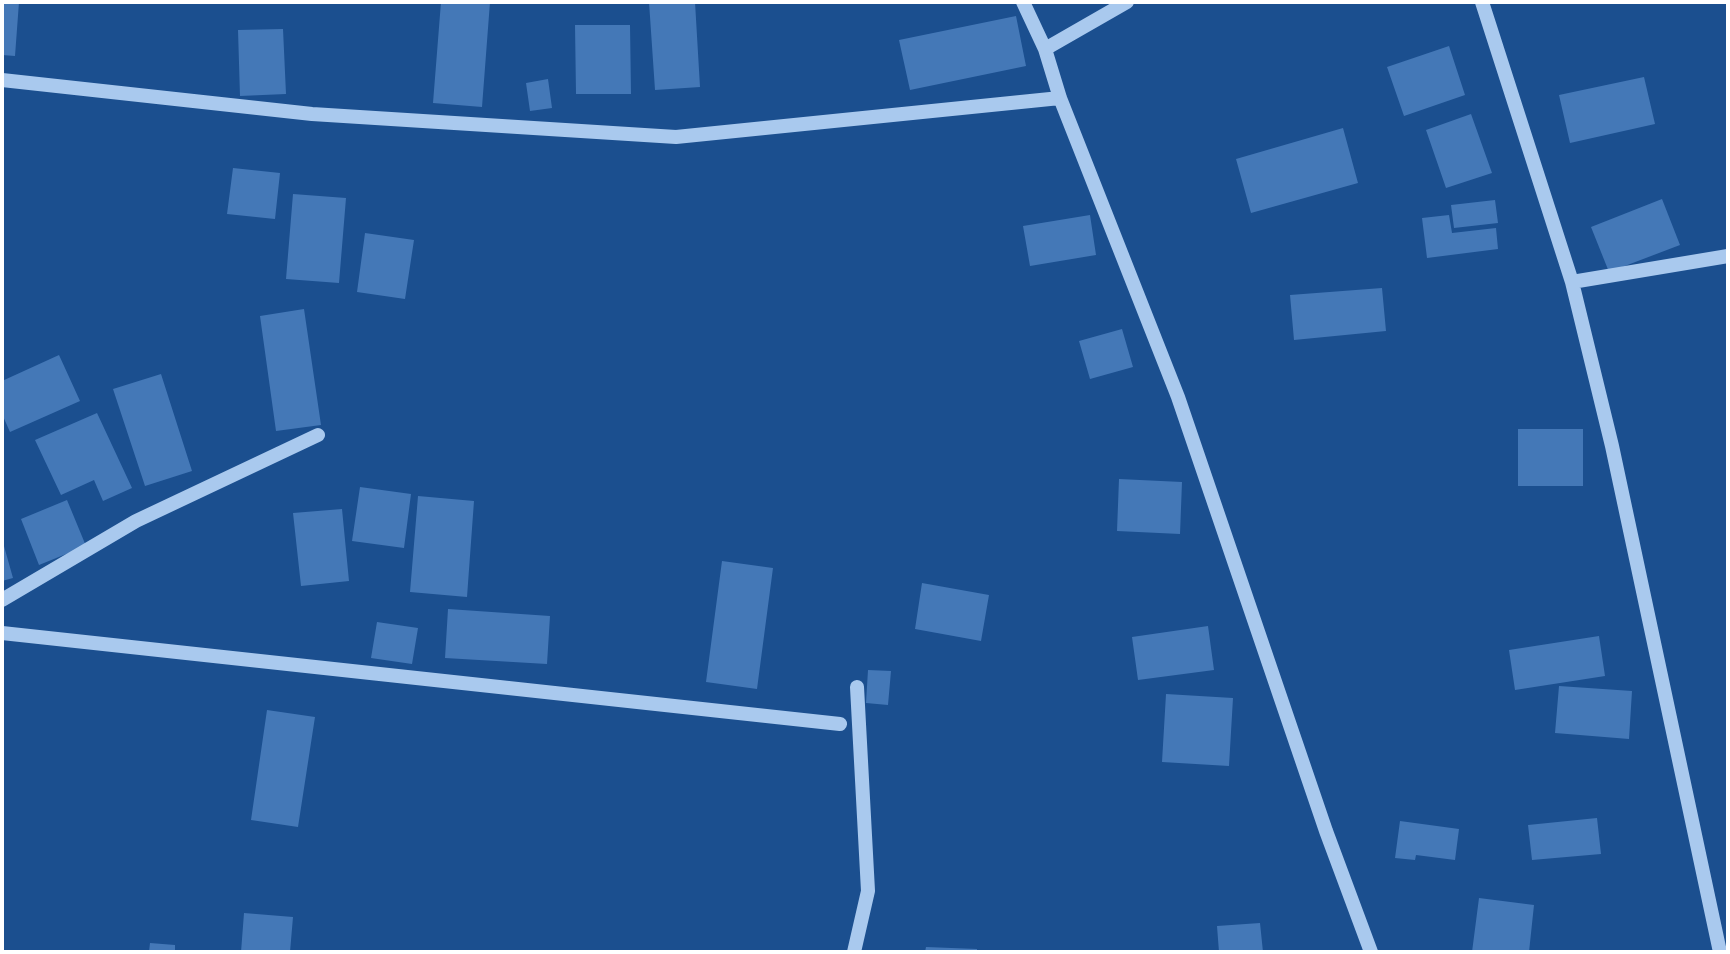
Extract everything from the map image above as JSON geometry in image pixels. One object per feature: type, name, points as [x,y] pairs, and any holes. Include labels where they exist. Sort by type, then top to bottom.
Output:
[{"type":"street","points":[[1023,2],[1045,49],[1060,98],[1178,397],[1326,831],[1371,952]]},
{"type":"street","points":[[1045,49],[1127,2]]},
{"type":"street","points":[[1482,2],[1572,282],[1615,461],[1720,952]]},
{"type":"street","points":[[2,80],[312,114],[676,137],[1060,98]]},
{"type":"street","points":[[1572,282],[1728,256]]},
{"type":"street","points":[[2,600],[136,521],[318,435]]},
{"type":"street","points":[[2,633],[840,724]]},
{"type":"street","points":[[854,952],[868,891],[857,687]]},
{"type":"building","points":[[2,2],[19,2],[15,56],[2,55]]},
{"type":"building","points":[[441,2],[490,2],[482,107],[433,103]]},
{"type":"building","points":[[649,2],[695,2],[700,87],[655,90]]},
{"type":"building","points":[[1016,16],[1026,66],[910,90],[899,40]]},
{"type":"building","points":[[575,25],[630,25],[631,94],[576,94]]},
{"type":"building","points":[[283,29],[286,94],[240,96],[238,30]]},
{"type":"building","points":[[1449,46],[1465,95],[1404,116],[1387,67]]},
{"type":"building","points":[[1644,77],[1655,124],[1570,143],[1559,95]]},
{"type":"building","points":[[548,79],[552,108],[530,111],[526,83]]},
{"type":"building","points":[[1471,114],[1492,173],[1446,188],[1426,130]]},
{"type":"building","points":[[1343,128],[1358,183],[1251,213],[1236,159]]},
{"type":"building","points":[[233,168],[280,173],[275,219],[227,214]]},
{"type":"building","points":[[293,194],[346,198],[339,283],[286,279]]},
{"type":"building","points":[[1662,199],[1680,245],[1609,272],[1591,227]]},
{"type":"building","points":[[1495,200],[1498,223],[1454,228],[1451,205]]},
{"type":"building","points":[[1090,215],[1096,255],[1030,266],[1023,226]]},
{"type":"building","points":[[1449,215],[1452,233],[1496,228],[1498,249],[1427,258],[1422,218]]},
{"type":"building","points":[[365,233],[414,240],[405,299],[357,292]]},
{"type":"building","points":[[1382,288],[1386,331],[1294,340],[1290,295]]},
{"type":"building","points":[[304,309],[321,425],[276,431],[260,316]]},
{"type":"building","points":[[1122,329],[1133,367],[1090,379],[1079,341]]},
{"type":"building","points":[[59,355],[80,401],[10,432],[2,414],[2,381]]},
{"type":"building","points":[[161,374],[192,471],[145,486],[113,389]]},
{"type":"building","points":[[97,413],[132,488],[103,501],[94,480],[61,495],[35,440]]},
{"type":"building","points":[[1518,429],[1583,429],[1583,486],[1518,486]]},
{"type":"building","points":[[1119,479],[1182,482],[1180,534],[1117,531]]},
{"type":"building","points":[[360,487],[411,494],[404,548],[352,541]]},
{"type":"building","points":[[418,496],[474,501],[467,597],[410,592]]},
{"type":"building","points":[[67,500],[86,546],[39,565],[21,519]]},
{"type":"building","points":[[342,509],[349,581],[301,586],[293,513]]},
{"type":"building","points":[[2,539],[13,578],[2,581]]},
{"type":"building","points":[[722,561],[773,568],[757,689],[706,682]]},
{"type":"building","points":[[922,583],[989,595],[981,641],[915,629]]},
{"type":"building","points":[[448,609],[550,616],[547,664],[445,658]]},
{"type":"building","points":[[377,622],[418,628],[412,664],[371,658]]},
{"type":"building","points":[[1208,626],[1214,670],[1138,680],[1132,637]]},
{"type":"building","points":[[1599,636],[1605,676],[1515,690],[1509,650]]},
{"type":"building","points":[[868,670],[891,671],[888,705],[866,703]]},
{"type":"building","points":[[1559,686],[1632,691],[1629,739],[1555,733]]},
{"type":"building","points":[[1166,694],[1233,698],[1229,766],[1162,762]]},
{"type":"building","points":[[267,710],[315,717],[298,827],[251,820]]},
{"type":"building","points":[[1597,818],[1601,854],[1532,860],[1528,825]]},
{"type":"building","points":[[1400,821],[1459,829],[1455,860],[1416,855],[1415,860],[1395,858]]},
{"type":"building","points":[[1479,898],[1534,905],[1529,952],[1472,952]]},
{"type":"building","points":[[244,913],[293,917],[290,952],[241,952]]},
{"type":"building","points":[[1260,923],[1263,952],[1219,952],[1217,926]]},
{"type":"building","points":[[150,943],[175,945],[175,952],[149,952]]},
{"type":"building","points":[[926,947],[977,949],[977,952],[925,952]]}]
